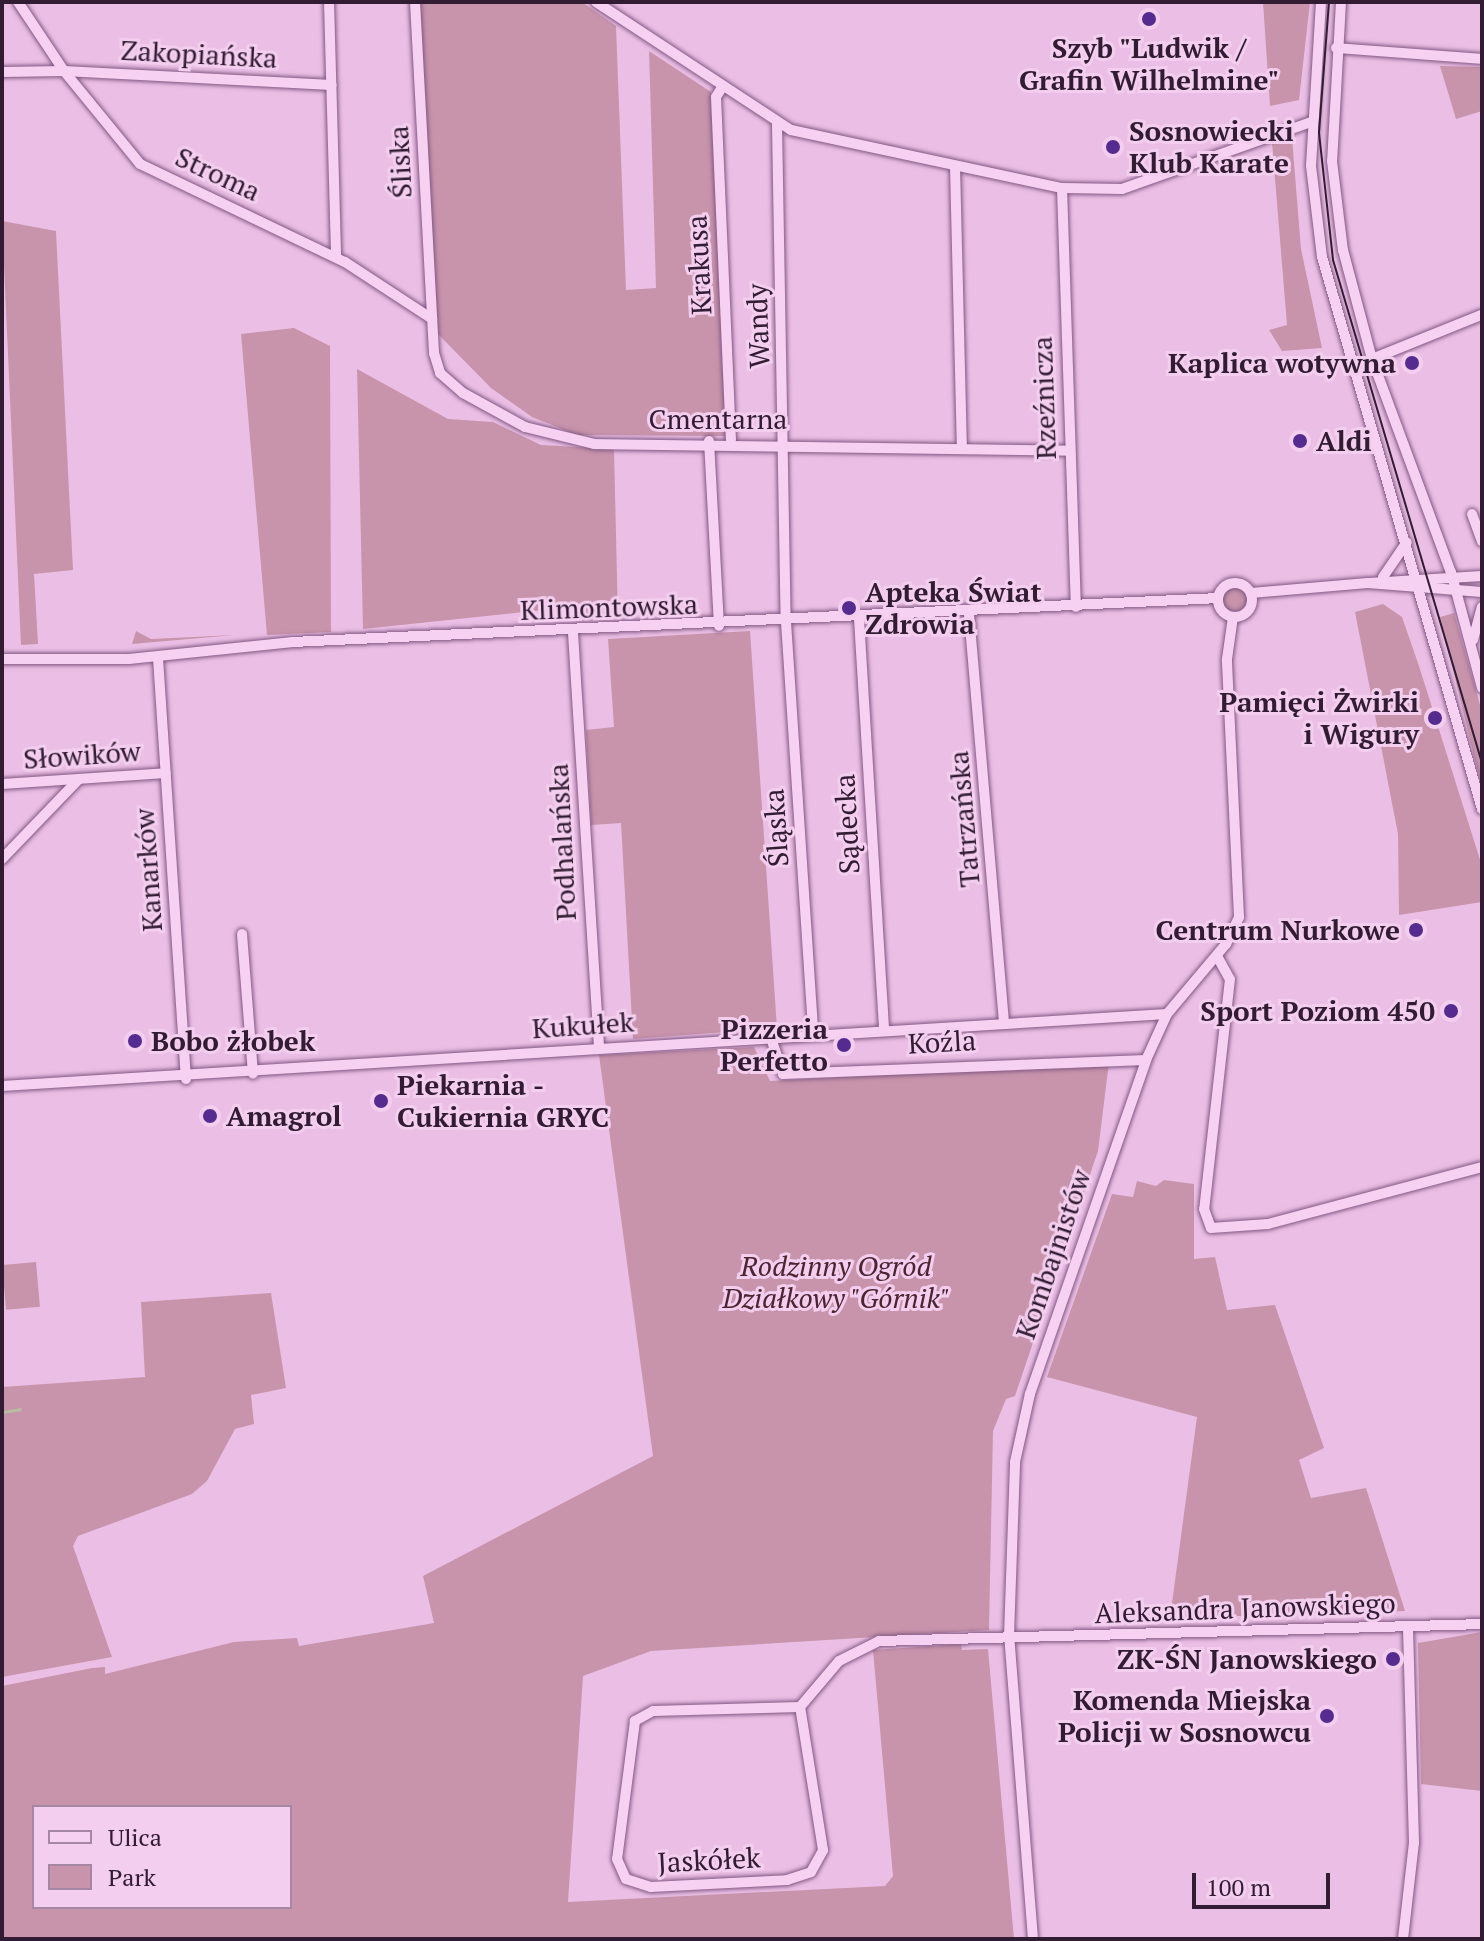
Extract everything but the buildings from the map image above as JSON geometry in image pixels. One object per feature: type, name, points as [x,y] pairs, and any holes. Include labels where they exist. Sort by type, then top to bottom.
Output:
[{"type":"street","name":"Stroma","points":[[18,2],[64,71],[140,164],[336,257],[432,319]]},
{"type":"street","points":[[329,2],[336,257]]},
{"type":"street","name":"Śliska","points":[[415,2],[432,319]]},
{"type":"street","points":[[596,2],[777,124],[1062,188],[1122,189],[1311,122]]},
{"type":"street","points":[[1321,2],[1311,122],[1322,257],[1417,575],[1482,809]]},
{"type":"street","points":[[1341,2],[1336,48],[1334,188],[1372,359],[1457,589],[1482,688]]},
{"type":"street","points":[[1336,48],[1482,59]]},
{"type":"street","points":[[2,72],[64,71]]},
{"type":"street","name":"Zakopiańska","points":[[64,71],[332,85]]},
{"type":"street","name":"Krakusa","points":[[721,89],[716,97],[731,440]]},
{"type":"street","name":"Wandy","points":[[777,124],[787,442],[786,622]]},
{"type":"street","points":[[955,166],[962,448]]},
{"type":"street","name":"Rzeźnicza","points":[[1062,188],[1076,607]]},
{"type":"street","points":[[1372,359],[1481,315]]},
{"type":"street","name":"Cmentarna","points":[[432,319],[440,373],[525,427],[594,444],[731,440],[1069,451]]},
{"type":"street","points":[[709,441],[719,626]]},
{"type":"street","points":[[1472,514],[1482,541]]},
{"type":"street","points":[[1381,578],[1407,542]]},
{"type":"street","points":[[1368,583],[1381,578],[1451,572],[1482,576]]},
{"type":"street","name":"Klimontowska","points":[[2,659],[158,658],[293,642],[573,633],[969,614],[1218,598],[1234,583],[1251,593]]},
{"type":"street","points":[[1218,598],[1233,617],[1249,610],[1251,593],[1368,583],[1421,592],[1457,589],[1482,592]]},
{"type":"street","points":[[1472,646],[1482,607]]},
{"type":"street","name":"Tatrzańska","points":[[969,614],[1004,1020]]},
{"type":"street","name":"Kombajnistów","points":[[1033,1939],[1009,1636],[1010,1509],[1027,1403],[1146,1060],[1167,1014],[1217,956],[1241,901],[1227,674],[1233,617]]},
{"type":"street","name":"Sądecka","points":[[859,619],[884,1027]]},
{"type":"street","name":"Śląska","points":[[786,622],[813,1032]]},
{"type":"street","name":"Podhalańska","points":[[573,633],[599,1048]]},
{"type":"street","name":"Kanarków","points":[[158,658],[186,1079]]},
{"type":"street","name":"Słowików","points":[[2,784],[166,773]]},
{"type":"street","points":[[2,859],[79,779]]},
{"type":"street","points":[[242,934],[253,1074]]},
{"type":"street","points":[[1217,956],[1231,973],[1204,1208],[1211,1228],[1268,1224],[1482,1167]]},
{"type":"street","name":"Kukułek","points":[[2,1086],[186,1079],[884,1027],[1167,1014]]},
{"type":"street","name":"Koźla","points":[[770,1035],[783,1074],[1146,1060]]},
{"type":"street","name":"Aleksandra Janowskiego","points":[[1009,1636],[1482,1624]]},
{"type":"street","points":[[1403,1939],[1414,1843],[1408,1628]]},
{"type":"street","points":[[800,1707],[839,1661],[872,1642],[1009,1636]]},
{"type":"street","name":"Jaskółek","points":[[800,1707],[823,1850],[811,1872],[787,1880],[651,1887],[626,1879],[617,1859],[635,1721],[653,1711],[800,1707]]},
{"type":"green space","points":[[419,2],[582,2],[616,26],[626,290],[656,288],[649,51],[711,92],[726,436],[577,435],[532,417],[491,388],[438,334]]},
{"type":"green space","points":[[1263,2],[1310,2],[1299,100],[1270,106]]},
{"type":"green space","points":[[1440,66],[1482,67],[1482,111],[1456,119]]},
{"type":"green space","points":[[1292,138],[1301,249],[1322,348],[1282,351],[1269,330],[1287,325],[1272,142]]},
{"type":"green space","points":[[2,221],[56,231],[73,570],[34,574],[38,644],[21,645]]},
{"type":"green space","points":[[294,328],[330,346],[331,632],[267,635],[241,334]]},
{"type":"green space","points":[[357,369],[448,419],[493,422],[541,445],[614,449],[618,620],[582,621],[580,606],[363,629]]},
{"type":"green space","points":[[1235,587],[1243,591],[1247,599],[1243,607],[1235,611],[1227,607],[1223,599],[1227,591]]},
{"type":"green space","points":[[1383,604],[1402,617],[1419,666],[1482,866],[1482,902],[1399,915],[1398,834],[1355,612]]},
{"type":"green space","points":[[1454,613],[1482,712],[1482,788],[1440,617]]},
{"type":"green space","points":[[136,631],[151,639],[235,635],[132,644]]},
{"type":"green space","points":[[750,631],[777,1028],[633,1039],[621,823],[591,825],[586,730],[614,727],[608,639]]},
{"type":"green space","name":"Rodzinny Ogród Działkowy \"Górnik\"","points":[[754,1047],[770,1081],[1109,1062],[1098,1151],[1015,1396],[1006,1399],[993,1431],[989,1630],[651,1651],[583,1676],[568,1902],[885,1886],[893,1876],[873,1650],[961,1644],[962,1650],[988,1649],[1014,1939],[2,1939],[2,1686],[92,1668],[105,1667],[105,1674],[234,1642],[297,1638],[299,1646],[434,1623],[423,1576],[653,1456],[599,1055]]},
{"type":"green space","points":[[1164,1180],[1194,1184],[1194,1259],[1215,1257],[1227,1310],[1275,1305],[1324,1448],[1299,1460],[1311,1498],[1366,1488],[1405,1611],[1170,1618],[1197,1417],[1047,1377],[1112,1194],[1133,1197],[1137,1181],[1156,1186]]},
{"type":"green space","points":[[36,1262],[40,1307],[6,1310],[2,1265]]},
{"type":"green space","points":[[271,1293],[286,1388],[251,1395],[254,1424],[235,1429],[207,1481],[192,1494],[78,1536],[73,1546],[112,1657],[2,1677],[2,1387],[145,1377],[141,1302]]},
{"type":"green space","points":[[1482,1632],[1482,1791],[1421,1784],[1418,1643]]},
{"type":"waterway","points":[[2,1412],[20,1409]]},
{"type":"tram line","points":[[1329,2],[1319,133],[1333,260],[1482,763]]},
{"type":"place","name":"Szyb \"Ludwik / Grafin Wilhelmine\"","points":[[1149,19]]},
{"type":"place","name":"Sosnowiecki Klub Karate","points":[[1113,147]]},
{"type":"place","name":"Kaplica wotywna","points":[[1412,363]]},
{"type":"place","name":"Aldi","points":[[1300,441]]},
{"type":"place","name":"Apteka Świat Zdrowia","points":[[849,608]]},
{"type":"place","name":"Pamięci Żwirki i Wigury","points":[[1435,718]]},
{"type":"place","name":"Centrum Nurkowe","points":[[1416,930]]},
{"type":"place","name":"Sport Poziom 450","points":[[1451,1011]]},
{"type":"place","name":"Bobo żłobek","points":[[135,1041]]},
{"type":"place","name":"Pizzeria Perfetto","points":[[844,1045]]},
{"type":"place","name":"Piekarnia - Cukiernia GRYC","points":[[381,1101]]},
{"type":"place","name":"Amagrol","points":[[210,1116]]},
{"type":"place","name":"ZK-ŚN Janowskiego","points":[[1393,1659]]},
{"type":"place","name":"Komenda Miejska Policji w Sosnowcu","points":[[1327,1716]]}]
